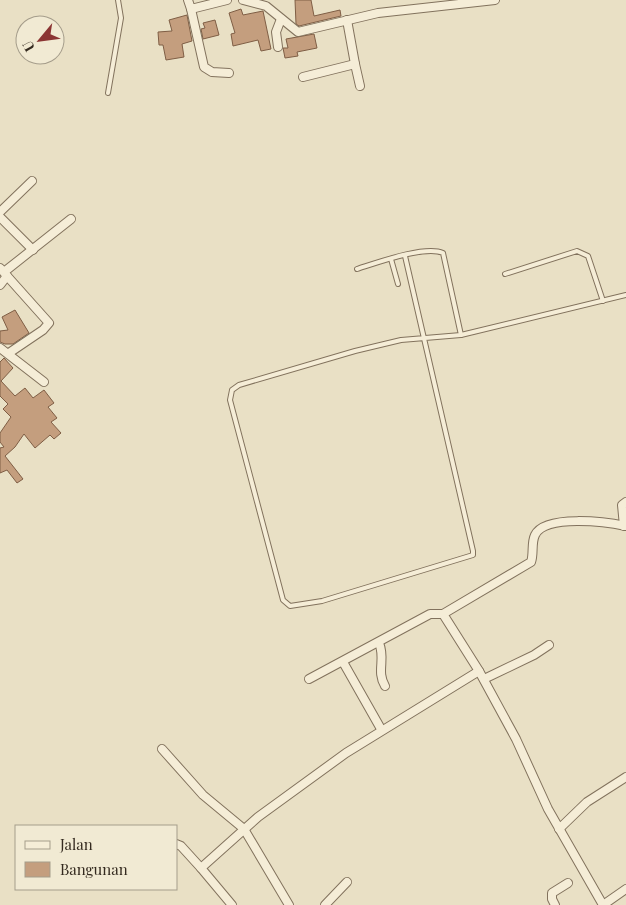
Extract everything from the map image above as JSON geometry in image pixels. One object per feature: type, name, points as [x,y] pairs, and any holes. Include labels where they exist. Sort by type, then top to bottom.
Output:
[{"type":"street","points":[[188,0],[204,67],[212,72],[229,73]]},
{"type":"street","points":[[191,9],[227,0]]},
{"type":"street","points":[[242,0],[262,4],[298,32],[422,4],[495,0]]},
{"type":"street","points":[[278,48],[276,32],[281,18]]},
{"type":"street","points":[[347,20],[360,86]]},
{"type":"street","points":[[303,77],[356,64]]},
{"type":"street","points":[[0,212],[32,181]]},
{"type":"street","points":[[0,217],[33,250]]},
{"type":"street","points":[[0,285],[4,272],[71,220]]},
{"type":"street","points":[[4,272],[49,323],[43,330],[9,353]]},
{"type":"street","points":[[0,348],[9,353],[44,382]]},
{"type":"street","points":[[308,680],[430,614],[443,614],[530,562],[534,537],[539,529],[550,524],[567,522],[594,522],[625,526],[622,505],[626,502]]},
{"type":"street","points":[[443,614],[484,679],[516,739],[559,830],[603,905],[626,889]]},
{"type":"street","points":[[379,643],[383,654],[379,672],[385,686]]},
{"type":"street","points":[[484,679],[534,655],[549,645]]},
{"type":"street","points":[[343,662],[381,730]]},
{"type":"street","points":[[201,868],[244,828],[346,753],[479,671]]},
{"type":"street","points":[[162,749],[203,795],[244,828],[289,905]]},
{"type":"street","points":[[559,830],[587,802],[626,777]]},
{"type":"street","points":[[178,845],[201,868],[232,905]]},
{"type":"street","points":[[325,905],[347,882]]},
{"type":"street","points":[[555,905],[552,893],[568,883]]},
{"type":"lane","points":[[108,93],[121,18],[118,0]]},
{"type":"lane","points":[[357,269],[404,256],[432,251],[443,253],[460,335]]},
{"type":"lane","points":[[505,274],[577,251],[583,252],[588,256],[604,301]]},
{"type":"lane","points":[[404,256],[422,339],[472,555],[322,601],[290,606],[283,600],[230,400],[232,390],[239,385],[354,351],[401,340],[422,339],[460,335],[626,295]]},
{"type":"lane","points":[[391,259],[398,284]]},
{"type":"building","points":[[295,0],[311,0],[314,16],[340,10],[341,16],[299,26],[296,24]]},
{"type":"building","points":[[241,9],[243,15],[263,11],[271,49],[261,51],[258,40],[233,46],[231,34],[235,33],[229,13]]},
{"type":"building","points":[[187,15],[192,41],[182,44],[184,57],[166,60],[163,45],[159,45],[158,32],[172,31],[169,20]]},
{"type":"building","points":[[215,20],[219,35],[203,39],[201,29],[205,28],[203,23]]},
{"type":"building","points":[[314,34],[317,48],[297,52],[298,56],[285,58],[283,48],[288,48],[286,39]]},
{"type":"building","points":[[15,310],[29,333],[13,344],[5,344],[0,342],[0,331],[8,330],[2,317]]},
{"type":"building","points":[[4,358],[13,368],[1,381],[15,396],[25,388],[33,398],[44,390],[54,403],[48,407],[57,418],[51,422],[61,433],[54,439],[50,435],[35,448],[24,434],[15,447],[5,456],[23,479],[17,483],[7,470],[0,473],[0,448],[4,447],[0,442],[0,433],[11,417],[3,409],[8,404],[0,396],[0,362]]}]
